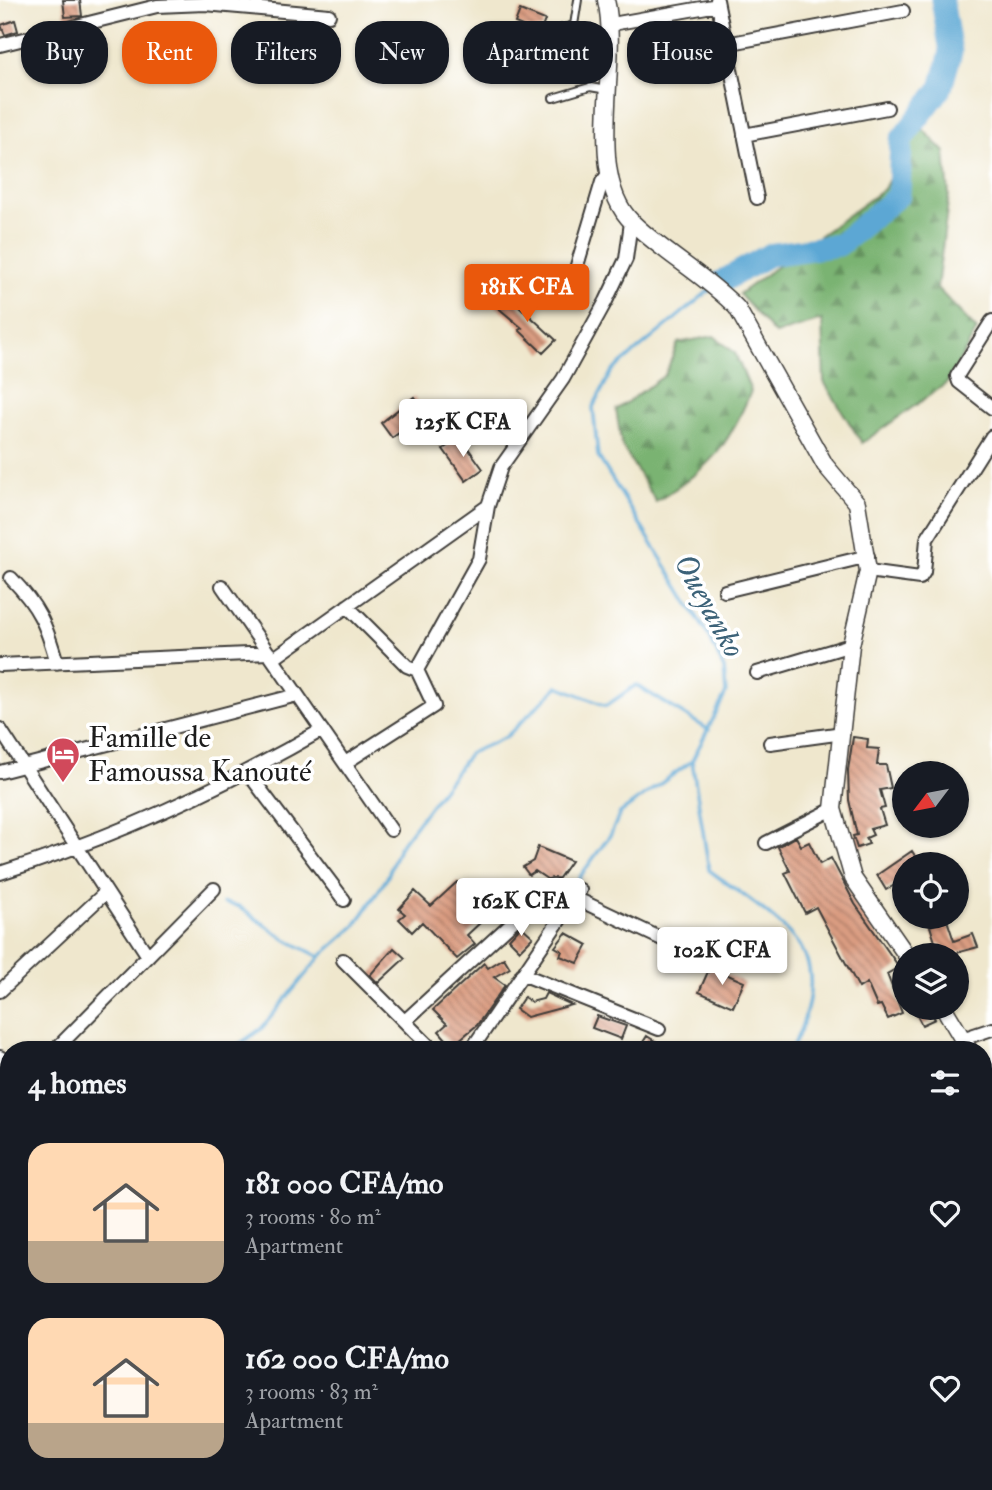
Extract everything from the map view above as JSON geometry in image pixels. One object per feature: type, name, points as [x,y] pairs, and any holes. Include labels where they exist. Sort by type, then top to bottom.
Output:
[{"type":"street","points":[[606,0],[611,21]]},
{"type":"street","points":[[613,24],[718,3],[722,21]]},
{"type":"street","points":[[0,45],[157,6],[205,4],[329,15]]},
{"type":"street","points":[[737,42],[903,11]]},
{"type":"street","points":[[607,84],[610,188],[631,222],[716,286],[737,307],[825,464],[857,503],[868,563],[851,646],[844,733],[833,809],[853,878],[898,943]]},
{"type":"street","points":[[734,84],[757,198]]},
{"type":"street","points":[[744,135],[887,108]]},
{"type":"street","points":[[576,269],[602,182],[609,173]]},
{"type":"street","points":[[417,670],[479,559],[488,506],[501,467],[563,379],[606,301],[626,259],[631,222]]},
{"type":"street","points":[[992,321],[957,376],[959,382],[992,408]]},
{"type":"street","points":[[725,591],[868,563],[920,578],[924,572],[928,539],[992,436]]},
{"type":"street","points":[[0,665],[271,656],[488,506]]},
{"type":"street","points":[[11,578],[36,604],[46,621],[57,663]]},
{"type":"street","points":[[222,586],[391,830]]},
{"type":"street","points":[[345,763],[434,706],[417,670],[407,666],[346,606]]},
{"type":"street","points":[[757,673],[851,646]]},
{"type":"street","points":[[0,772],[298,695]]},
{"type":"street","points":[[0,729],[148,956]]},
{"type":"street","points":[[0,873],[77,849],[248,772],[322,730]]},
{"type":"street","points":[[770,743],[844,733]]},
{"type":"street","points":[[248,772],[344,900]]},
{"type":"street","points":[[766,843],[833,809]]},
{"type":"street","points":[[404,1021],[554,885]]},
{"type":"street","points":[[64,1041],[214,889]]},
{"type":"street","points":[[0,991],[105,893]]},
{"type":"street","points":[[477,1041],[577,894],[698,956]]},
{"type":"street","points":[[343,960],[424,1041]]},
{"type":"street","points":[[522,974],[659,1029]]},
{"type":"street","points":[[952,1020],[965,1041]]},
{"type":"street","points":[[972,1041],[992,1028]]},
{"type":"lane","points":[[575,21],[578,0]]},
{"type":"lane","points":[[554,98],[576,94],[590,87],[607,90]]},
{"type":"green space","points":[[917,123],[945,152],[949,195],[937,288],[977,330],[947,383],[862,443],[824,382],[822,320],[775,334],[739,294],[884,189]]},
{"type":"green space","points":[[714,336],[735,353],[751,391],[733,429],[714,456],[690,478],[656,502],[622,446],[616,410],[665,375],[678,343]]},
{"type":"building","points":[[63,0],[80,0],[82,16],[65,17]]},
{"type":"building","points":[[520,10],[545,20],[545,21],[516,21]]},
{"type":"building","points":[[15,20],[18,31],[5,35],[1,25]]},
{"type":"building","points":[[506,294],[556,340],[543,353],[519,330],[522,328],[496,306]]},
{"type":"building","points":[[414,397],[426,413],[392,438],[381,423]]},
{"type":"building","points":[[460,437],[483,469],[466,481],[443,449]]},
{"type":"building","points":[[853,737],[868,739],[867,748],[879,749],[877,765],[886,765],[891,788],[880,790],[885,808],[880,809],[885,825],[870,829],[873,835],[866,838],[869,844],[857,848],[853,836],[857,835],[849,800],[848,770]]},
{"type":"building","points":[[796,837],[801,846],[809,842],[820,864],[831,858],[855,904],[892,957],[892,971],[887,974],[892,987],[892,1017],[888,1019],[881,1005],[877,1006],[867,983],[859,988],[816,907],[805,913],[785,873],[790,871],[778,847]]},
{"type":"building","points":[[538,847],[571,861],[559,878],[547,879],[535,871],[529,875],[523,867],[533,861]]},
{"type":"building","points":[[892,865],[892,887],[886,890],[877,875]]},
{"type":"building","points":[[457,882],[468,895],[472,890],[483,903],[475,909],[482,921],[467,935],[475,944],[457,959],[422,922],[412,932],[399,919],[405,914],[399,909],[415,891],[431,906]]},
{"type":"building","points":[[521,926],[533,937],[520,950],[509,939]]},
{"type":"building","points":[[931,929],[950,929],[954,941],[973,934],[978,947],[969,949],[969,943],[935,943]]},
{"type":"building","points":[[566,933],[588,945],[578,963],[560,956],[562,951],[555,947]]},
{"type":"building","points":[[394,948],[405,958],[378,983],[370,975]]},
{"type":"building","points":[[504,958],[510,968],[494,977],[505,985],[477,1025],[458,1041],[448,1041],[439,1031],[447,1024],[433,1010],[484,963],[488,968]]},
{"type":"building","points":[[710,967],[744,982],[733,1007],[699,992]]},
{"type":"building","points":[[546,993],[572,1005],[527,1017],[516,1009],[524,997],[531,1002],[543,999]]},
{"type":"building","points":[[597,1016],[626,1026],[621,1039],[592,1028]]},
{"type":"building","points":[[919,1020],[933,1020],[922,1025]]},
{"type":"waterway","points":[[721,282],[769,255],[839,245],[899,195],[901,140],[941,88],[951,52],[942,0]]},
{"type":"waterway","name":"Oueyanko","points":[[711,289],[612,371],[593,407],[598,456],[710,638],[724,669],[726,693],[692,761],[709,870],[776,920],[805,956],[809,967],[810,992],[795,1041]]},
{"type":"waterway","points":[[244,1041],[261,1029],[320,957],[355,926],[387,878],[399,847],[470,753],[506,737],[558,686],[606,706],[636,685],[709,730]]},
{"type":"waterway","points":[[547,922],[611,834],[620,813],[692,761]]},
{"type":"waterway","points":[[224,903],[238,906],[285,939],[320,957]]},
{"type":"place","name":"Famille de Famoussa Kanouté","points":[[63,784]]}]
